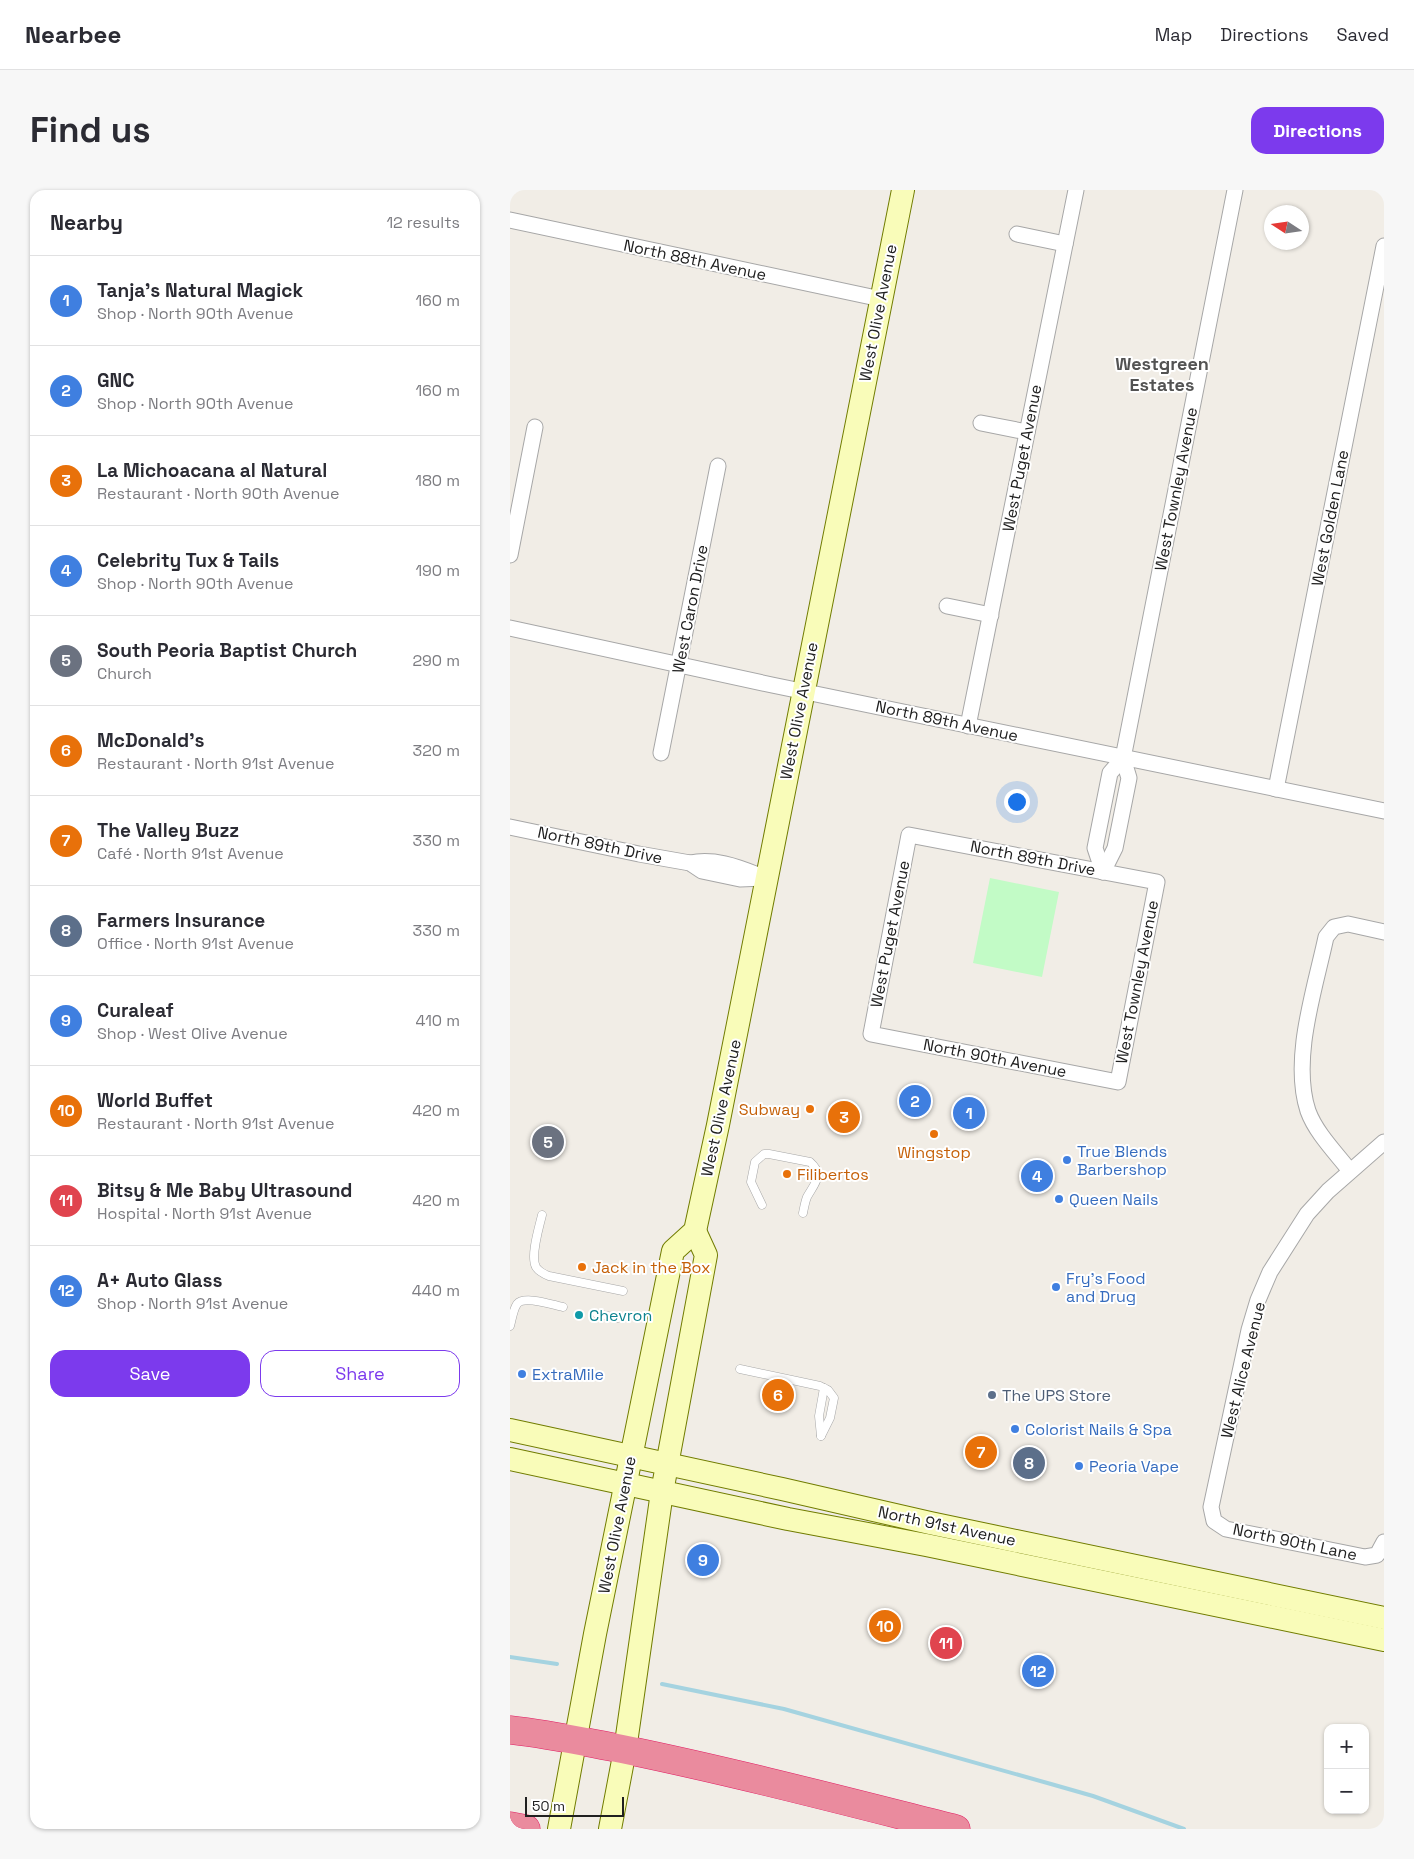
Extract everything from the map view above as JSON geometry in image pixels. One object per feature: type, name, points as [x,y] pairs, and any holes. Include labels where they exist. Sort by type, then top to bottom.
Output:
[{"type":"highway","points":[[510,1730],[552,1735],[624,1750],[644,1752],[733,1772],[956,1829]]},
{"type":"highway","points":[[510,1826],[526,1829]]},
{"type":"main road","name":"West Olive Avenue","points":[[559,1829],[631,1455],[673,1251],[695,1231],[718,1125],[903,190]]},
{"type":"main road","points":[[610,1829],[624,1750],[662,1492],[706,1255],[695,1231]]},
{"type":"main road","name":"North 91st Avenue","points":[[510,1430],[668,1463],[930,1523],[1384,1618]]},
{"type":"main road","name":"North 91st Avenue","points":[[510,1459],[788,1519],[926,1545],[1384,1640]]},
{"type":"street","name":"West Puget Avenue","points":[[968,726],[1076,190]]},
{"type":"street","name":"West Townley Avenue","points":[[1103,872],[1115,848],[1129,778],[1123,758],[1235,190]]},
{"type":"street","name":"North 88th Avenue","points":[[510,220],[881,299]]},
{"type":"street","points":[[1017,234],[1065,244]]},
{"type":"street","name":"West Golden Lane","points":[[1276,790],[1384,246]]},
{"type":"street","points":[[981,423],[1027,432]]},
{"type":"street","points":[[510,555],[535,427]]},
{"type":"street","name":"West Caron Drive","points":[[661,753],[718,466]]},
{"type":"street","points":[[947,606],[991,615]]},
{"type":"street","name":"North 89th Avenue","points":[[510,628],[803,692],[1384,812]]},
{"type":"street","name":"West Townley Avenue","points":[[1103,872],[1095,848],[1110,773],[1123,758]]},
{"type":"street","points":[[1103,807],[1122,811]]},
{"type":"street","name":"North 89th Drive","points":[[510,827],[690,863],[702,871],[740,879],[766,878]]},
{"type":"street","name":"West Puget Avenue","points":[[871,1034],[909,835]]},
{"type":"street","name":"North 89th Drive","points":[[909,835],[1156,882]]},
{"type":"street","name":"West Townley Avenue","points":[[1118,1082],[1156,882]]},
{"type":"street","points":[[1350,1171],[1322,1136],[1308,1112],[1303,1088],[1304,1040],[1326,937],[1334,926],[1348,924],[1384,932]]},
{"type":"street","name":"North 90th Avenue","points":[[871,1034],[1118,1082]]},
{"type":"street","name":"West Alice Avenue","points":[[1214,1522],[1211,1507],[1250,1330],[1258,1300],[1270,1272],[1307,1214],[1328,1191],[1384,1142]]},
{"type":"street","name":"North 90th Lane","points":[[1214,1522],[1226,1529],[1365,1557],[1380,1548]]},
{"type":"lane","points":[[762,1205],[751,1182],[755,1162],[764,1154],[769,1154],[810,1162],[818,1170],[816,1184],[806,1198],[803,1213]]},
{"type":"lane","points":[[542,1215],[534,1255],[535,1266],[540,1272],[549,1276],[623,1291]]},
{"type":"lane","points":[[510,1326],[518,1302],[524,1299],[563,1307]]},
{"type":"lane","points":[[597,1314],[618,1318]]},
{"type":"lane","points":[[740,1369],[824,1388],[832,1393],[834,1398],[830,1418],[821,1436],[819,1416],[824,1388]]},
{"type":"green space","points":[[990,878],[1059,892],[1042,977],[973,963]]},
{"type":"waterway","points":[[510,1657],[557,1664]]},
{"type":"waterway","points":[[662,1684],[784,1709],[1093,1796],[1184,1829]]},
{"type":"place","name":"GNC","points":[[915,1101]]},
{"type":"place","name":"Subway","points":[[810,1109]]},
{"type":"place","name":"Tanja's Natural Magick","points":[[969,1113]]},
{"type":"place","name":"La Michoacana al Natural","points":[[844,1117]]},
{"type":"place","name":"Wingstop","points":[[934,1134]]},
{"type":"place","name":"South Peoria Baptist Church","points":[[548,1142]]},
{"type":"place","name":"True Blends Barbershop","points":[[1067,1160]]},
{"type":"place","name":"Filibertos","points":[[787,1174]]},
{"type":"place","name":"Celebrity Tux & Tails","points":[[1037,1176]]},
{"type":"place","name":"Queen Nails","points":[[1059,1199]]},
{"type":"place","name":"Jack in the Box","points":[[582,1267]]},
{"type":"place","name":"Fry's Food and Drug","points":[[1056,1287]]},
{"type":"place","name":"Chevron","points":[[579,1315]]},
{"type":"place","name":"ExtraMile","points":[[522,1374]]},
{"type":"place","name":"McDonald's","points":[[778,1395]]},
{"type":"place","name":"The UPS Store","points":[[992,1395]]},
{"type":"place","name":"Colorist Nails & Spa","points":[[1015,1429]]},
{"type":"place","name":"The Valley Buzz","points":[[981,1452]]},
{"type":"place","name":"Farmers Insurance","points":[[1029,1463]]},
{"type":"place","name":"Peoria Vape","points":[[1079,1466]]},
{"type":"place","name":"Curaleaf","points":[[703,1560]]},
{"type":"place","name":"World Buffet","points":[[885,1626]]},
{"type":"place","name":"Bitsy & Me Baby Ultrasound","points":[[946,1643]]},
{"type":"place","name":"A+ Auto Glass","points":[[1038,1671]]},
{"type":"district","name":"Westgreen Estates","points":[[1162,373]]}]
